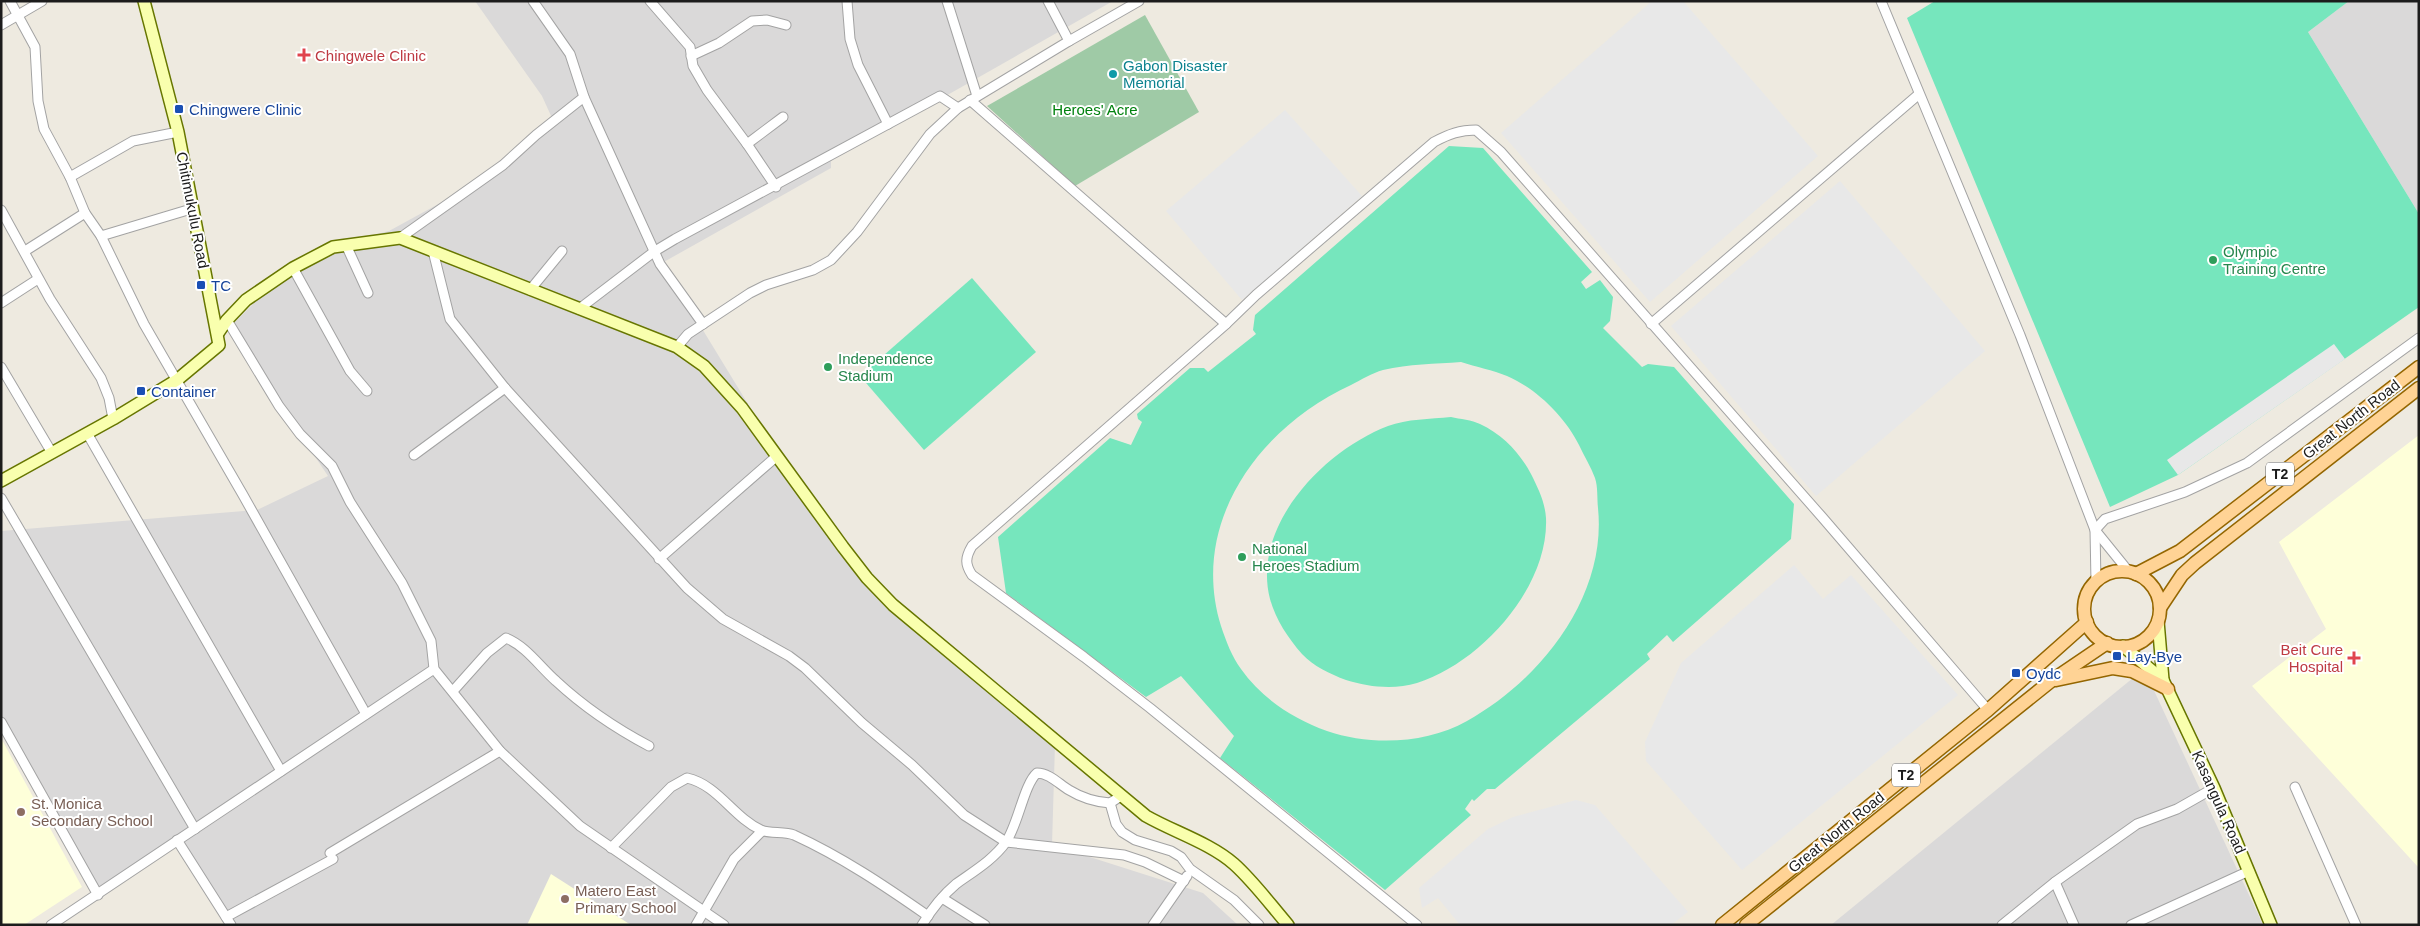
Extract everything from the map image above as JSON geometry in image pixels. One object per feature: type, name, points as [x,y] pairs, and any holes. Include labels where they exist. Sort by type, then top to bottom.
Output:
[{"type":"main road","name":"Great North Road","points":[[2133,573],[2180,551],[2419,367]]},
{"type":"main road","name":"Great North Road","points":[[2160,608],[2178,580],[2195,563],[2419,388]]},
{"type":"main road","name":"T2","points":[[2096,582],[2115,572],[2133,573]]},
{"type":"main road","points":[[2133,573],[2153,587],[2160,608]]},
{"type":"main road","points":[[2096,582],[2086,601],[2087,622],[2095,634],[2106,643],[2123,646]]},
{"type":"main road","name":"T2","points":[[2123,646],[2142,641],[2151,633],[2158,621],[2160,608]]},
{"type":"main road","name":"Great North Road","points":[[1722,925],[1988,710],[2087,622]]},
{"type":"main road","name":"Great North Road","points":[[1746,925],[2051,681],[2106,643]]},
{"type":"main road","points":[[2051,681],[2113,668],[2132,671],[2165,684]]},
{"type":"street","points":[[10,1],[35,46],[38,101],[44,129],[70,177],[85,212],[101,236],[144,324],[366,714]]},
{"type":"street","points":[[1,25],[42,1]]},
{"type":"street","name":"Chitimukulu Road","points":[[144,1],[178,132],[191,209],[218,333]]},
{"type":"street","points":[[533,1],[570,54],[584,97],[660,264],[703,324]]},
{"type":"street","points":[[650,1],[690,48],[693,66],[707,90],[748,144],[776,186]]},
{"type":"street","points":[[847,1],[850,39],[858,65],[888,124]]},
{"type":"street","points":[[946,1],[973,98],[1226,324]]},
{"type":"street","points":[[1048,1],[1069,41]]},
{"type":"street","points":[[677,347],[688,334],[758,289],[813,270],[831,260],[857,232],[930,134],[958,108],[1139,1]]},
{"type":"street","points":[[1881,1],[1918,94],[2020,335],[2095,530],[2096,582]]},
{"type":"street","points":[[691,56],[719,43],[752,21],[767,20],[786,25]]},
{"type":"street","points":[[1651,324],[1918,94]]},
{"type":"street","points":[[580,309],[655,251],[940,96],[958,108]]},
{"type":"street","points":[[1,482],[113,419],[176,380],[219,345],[218,333],[226,320],[246,300],[293,268],[333,247],[400,238],[503,166],[584,97]]},
{"type":"street","points":[[748,144],[784,117]]},
{"type":"street","points":[[1416,925],[1142,702],[972,575],[966,565],[967,556],[972,546],[1226,324],[1256,295],[1434,142],[1449,134],[1464,130],[1476,130],[1501,152],[1822,517],[1988,710]]},
{"type":"street","points":[[70,177],[133,142],[178,132]]},
{"type":"street","points":[[101,236],[191,209]]},
{"type":"street","points":[[1,210],[25,251],[38,279],[101,378],[109,398],[113,419]]},
{"type":"street","points":[[25,251],[85,212]]},
{"type":"street","points":[[400,238],[677,347],[704,366],[728,391],[866,578],[893,605],[1058,741],[1121,796],[1166,828],[1212,849],[1233,863],[1288,925]]},
{"type":"street","points":[[346,245],[368,293]]},
{"type":"street","points":[[433,251],[450,319],[506,388],[659,559],[687,588],[723,619],[789,656],[805,668],[862,723],[912,765],[964,815],[1006,842],[1124,855],[1145,862],[1184,881]]},
{"type":"street","points":[[530,290],[562,251]]},
{"type":"street","points":[[293,268],[350,371],[367,391]]},
{"type":"street","points":[[1,303],[38,279]]},
{"type":"street","points":[[226,320],[279,406],[300,434],[332,466],[350,502],[402,583],[431,641],[434,669],[500,750],[580,826],[724,925]]},
{"type":"street","points":[[2095,530],[2105,519],[2185,492],[2247,463],[2419,338]]},
{"type":"street","points":[[1,367],[52,453]]},
{"type":"street","points":[[414,455],[506,388]]},
{"type":"street","points":[[87,433],[280,771]]},
{"type":"street","points":[[659,559],[777,456]]},
{"type":"street","points":[[1,498],[195,829]]},
{"type":"street","points":[[2095,530],[2133,573]]},
{"type":"street","name":"Kasangula Road","points":[[2158,621],[2165,684],[2214,788],[2271,925]]},
{"type":"street","points":[[453,691],[487,652],[506,638],[517,643],[556,681],[592,711],[628,735],[649,746]]},
{"type":"street","name":"Kasangula Road","points":[[2123,646],[2165,684]]},
{"type":"street","points":[[51,925],[434,669]]},
{"type":"street","points":[[1,722],[98,895]]},
{"type":"street","points":[[177,840],[228,921],[500,750]]},
{"type":"street","points":[[922,925],[942,898],[955,885],[982,866],[1006,842],[1030,783],[1037,773],[1046,775],[1080,796],[1095,802],[1110,803],[1121,796]]},
{"type":"street","points":[[611,848],[672,787],[687,778],[698,781],[715,792],[762,831],[792,834],[838,858],[928,916]]},
{"type":"street","points":[[2295,787],[2356,925]]},
{"type":"street","points":[[2002,925],[2055,882],[2137,824],[2176,809],[2214,788]]},
{"type":"street","points":[[1110,803],[1116,824],[1122,832],[1135,840],[1171,851],[1181,857],[1190,870],[1234,900],[1259,925]]},
{"type":"street","points":[[696,925],[734,859],[762,831]]},
{"type":"street","points":[[1153,925],[1190,870]]},
{"type":"street","points":[[2131,925],[2249,871]]},
{"type":"street","points":[[2055,882],[2074,925]]},
{"type":"street","points":[[942,898],[985,925]]},
{"type":"shaded area","points":[[475,1],[1113,1],[831,161],[831,168],[662,263],[840,555],[898,615],[1055,744],[1052,845],[1203,893],[1238,925],[229,925],[177,841],[98,895],[1,722],[1,531],[257,510],[328,476],[229,328],[267,290],[326,247],[389,231],[453,196],[498,166],[552,118],[542,96]]},
{"type":"shaded area","points":[[1652,1],[1683,1],[1818,156],[1650,302],[1501,133]]},
{"type":"shaded area","points":[[2349,1],[2419,1],[2419,214],[2308,32]]},
{"type":"shaded area","points":[[1285,110],[1362,196],[1242,300],[1166,211]]},
{"type":"shaded area","points":[[1840,181],[1985,351],[1816,496],[1671,326]]},
{"type":"shaded area","points":[[2334,344],[2345,359],[2178,475],[2167,460]]},
{"type":"shaded area","name":"Beit Cure Hospital","points":[[2419,435],[2419,868],[2252,686],[2326,629],[2279,542]]},
{"type":"shaded area","points":[[1794,565],[1823,599],[1851,575],[1958,695],[1742,870],[1646,761],[1645,742],[1681,663]]},
{"type":"shaded area","points":[[2144,669],[2263,925],[1831,925]]},
{"type":"shaded area","name":"St. Monica Secondary School","points":[[1,738],[82,887],[24,925],[1,925]]},
{"type":"shaded area","points":[[1576,800],[1595,805],[1688,912],[1671,925],[1460,925],[1438,898],[1422,908],[1419,888],[1488,829],[1513,817]]},
{"type":"shaded area","name":"Matero East Primary School","points":[[551,874],[631,925],[527,925]]},
{"type":"green space","name":"Olympic Training Centre","points":[[1935,1],[2349,1],[2308,32],[2419,214],[2419,307],[2178,475],[2110,507],[1907,18]]},
{"type":"green space","name":"Heroes' Acre","points":[[1145,15],[1199,112],[1075,186],[987,106]]},
{"type":"green space","points":[[1449,146],[1483,148],[1592,272],[1581,282],[1586,289],[1600,280],[1613,297],[1610,321],[1603,328],[1642,367],[1648,364],[1674,367],[1794,504],[1791,539],[1673,642],[1667,635],[1647,654],[1650,659],[1495,789],[1487,789],[1474,801],[1472,799],[1465,809],[1471,815],[1385,890],[1220,758],[1234,736],[1181,676],[1146,697],[1006,593],[998,537],[1110,438],[1131,445],[1142,422],[1138,419],[1137,414],[1190,368],[1204,368],[1208,372],[1256,334],[1253,330],[1255,315]],"holes":[[[1461,362],[1507,376],[1529,388],[1558,414],[1573,435],[1592,470],[1597,489],[1598,541],[1592,573],[1580,603],[1564,632],[1543,659],[1520,683],[1494,704],[1467,721],[1451,729],[1434,734],[1398,740],[1362,739],[1327,731],[1291,714],[1269,699],[1249,680],[1230,649],[1221,626],[1214,588],[1215,551],[1224,516],[1240,483],[1261,453],[1287,426],[1318,403],[1383,370],[1422,364]]]},
{"type":"green space","points":[[972,278],[1036,352],[924,450],[860,376]]},
{"type":"green space","points":[[1451,417],[1477,423],[1496,433],[1516,452],[1531,474],[1543,501],[1546,518],[1544,544],[1536,570],[1523,595],[1507,619],[1487,640],[1465,658],[1441,673],[1417,683],[1390,687],[1372,686],[1346,680],[1317,666],[1302,654],[1287,635],[1273,607],[1270,599],[1267,571],[1272,544],[1282,518],[1298,494],[1318,472],[1340,453],[1364,437],[1388,426],[1403,422]]},
{"type":"place","name":"Chingwele Clinic","points":[[304,55]]},
{"type":"place","name":"Gabon Disaster Memorial","points":[[1113,74]]},
{"type":"place","name":"Chingwere Clinic","points":[[179,109]]},
{"type":"place","name":"Olympic Training Centre","points":[[2213,260]]},
{"type":"place","name":"TC","points":[[201,285]]},
{"type":"place","name":"Independence Stadium","points":[[828,367]]},
{"type":"place","name":"Container","points":[[141,391]]},
{"type":"place","name":"National Heroes Stadium","points":[[1242,557]]},
{"type":"place","name":"Lay-Bye","points":[[2117,656]]},
{"type":"place","name":"Beit Cure Hospital","points":[[2354,658]]},
{"type":"place","name":"Oydc","points":[[2016,673]]},
{"type":"place","name":"St. Monica Secondary School","points":[[21,812]]},
{"type":"place","name":"Matero East Primary School","points":[[565,899]]}]
